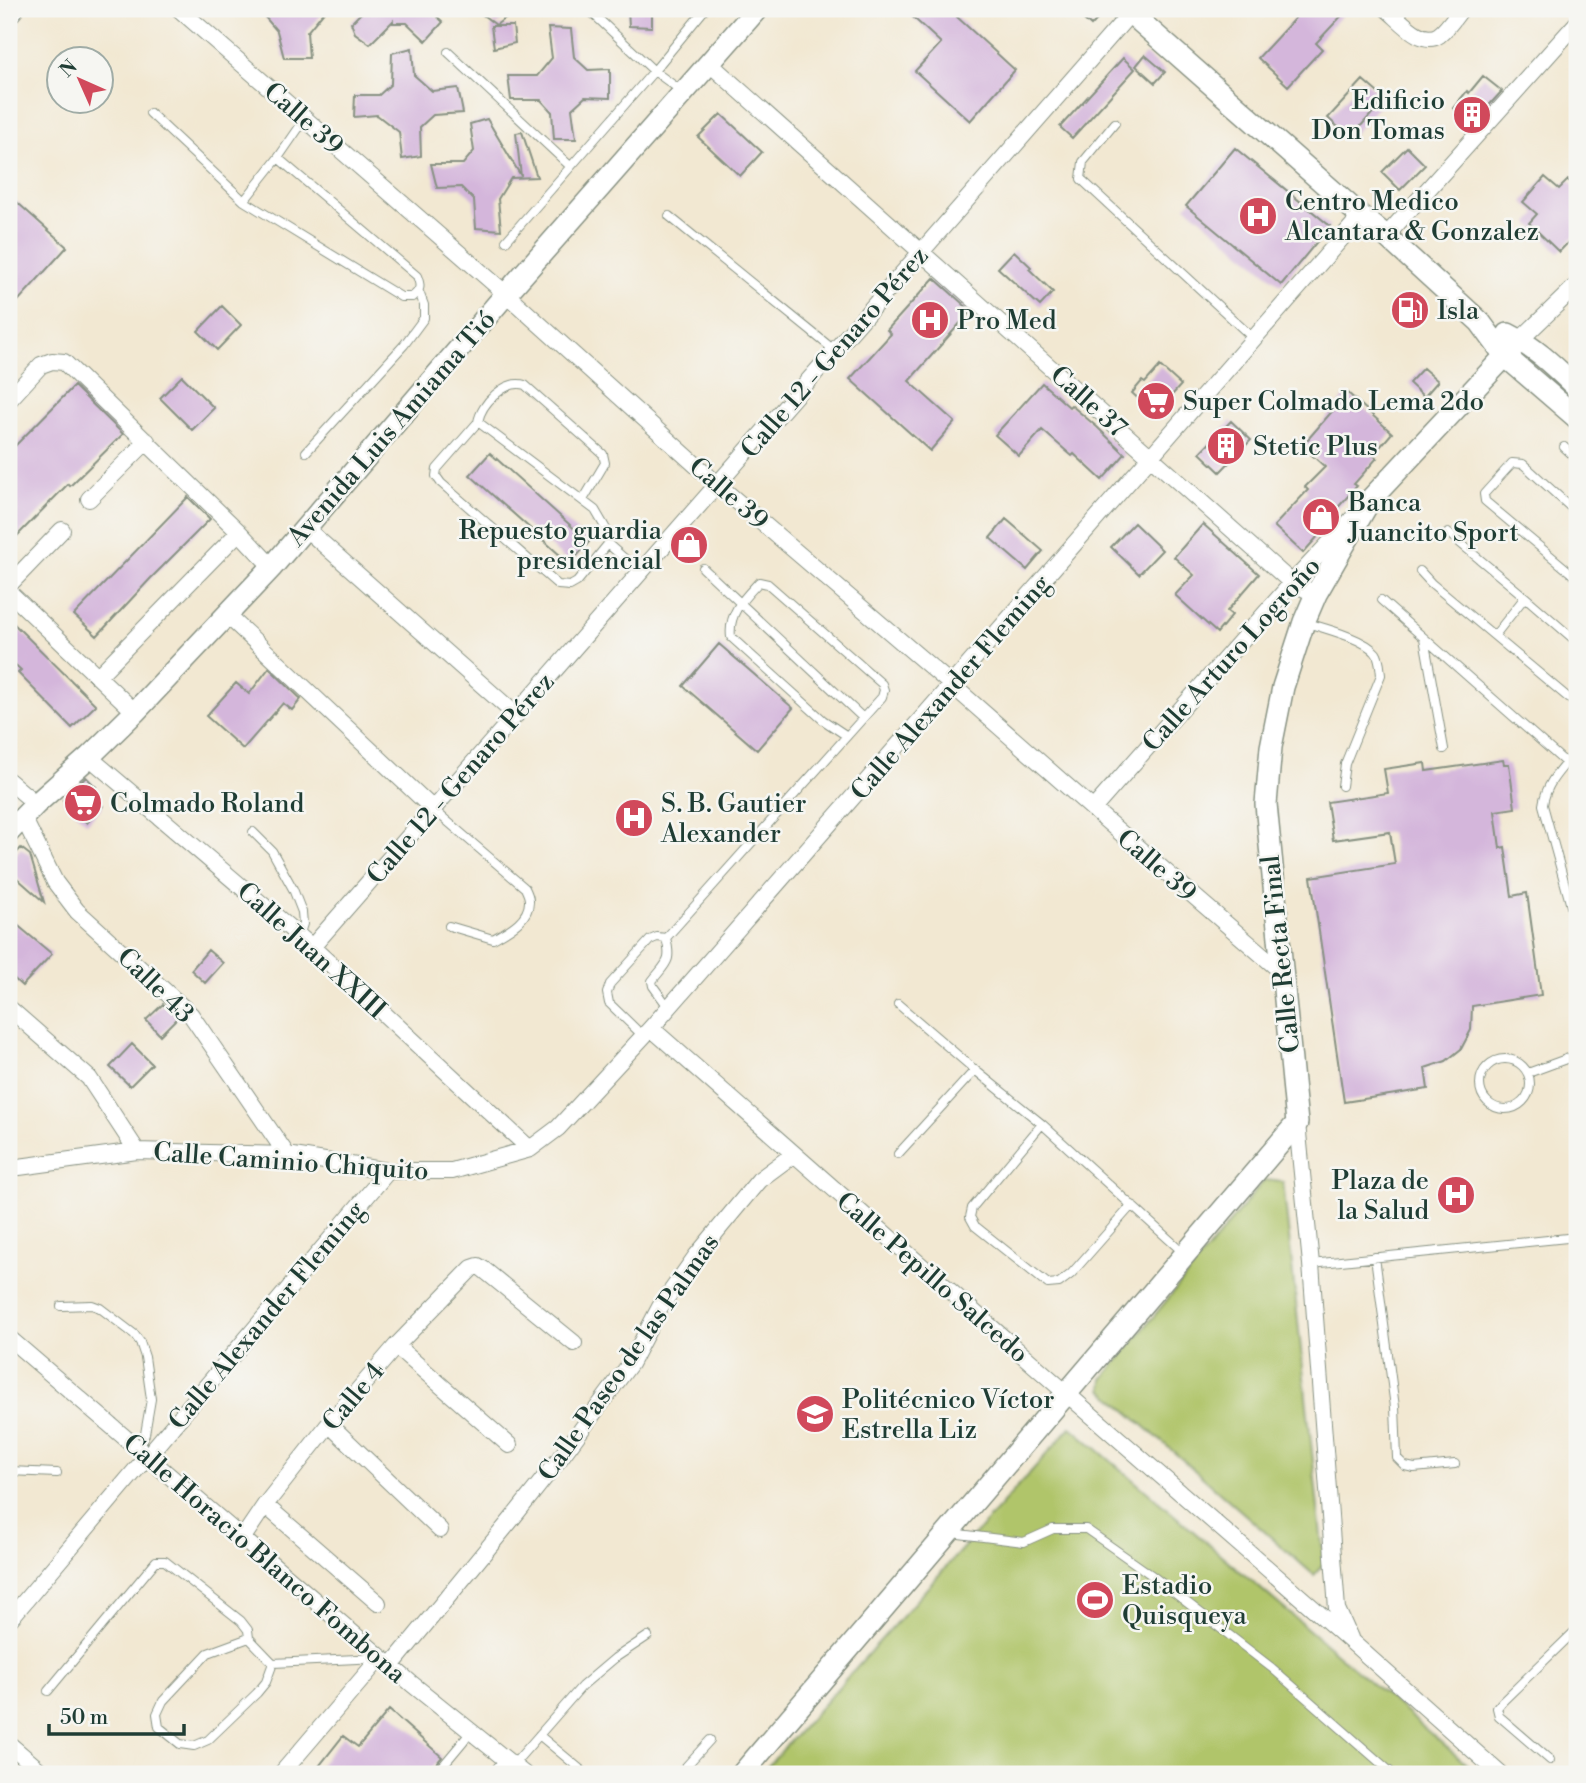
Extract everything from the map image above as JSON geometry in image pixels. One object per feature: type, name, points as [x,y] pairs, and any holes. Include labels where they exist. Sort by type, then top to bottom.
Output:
[{"type":"main road","name":"Avenida Luis Amiama Tió","points":[[23,818],[135,712],[272,567],[506,294],[757,9]]},
{"type":"main road","points":[[1130,10],[1480,321],[1505,356],[1577,418]]},
{"type":"main road","points":[[1480,321],[1520,340],[1577,388]]},
{"type":"main road","name":"Calle Recta Final","points":[[1297,1123],[1266,804],[1271,747],[1283,687],[1316,594],[1370,500],[1520,340]]},
{"type":"main road","points":[[743,1774],[1297,1123]]},
{"type":"street","points":[[9,17],[16,9]]},
{"type":"street","name":"Calle 39","points":[[179,9],[506,294],[718,485],[953,685],[1283,973]]},
{"type":"street","points":[[1387,9],[1419,36],[1430,38],[1439,35],[1461,9]]},
{"type":"street","name":"Calle 12 - Genaro Pérez","points":[[312,947],[922,252],[1130,10]]},
{"type":"street","points":[[1386,236],[1577,23]]},
{"type":"street","name":"Calle 37","points":[[709,63],[1292,583],[1316,594]]},
{"type":"street","name":"Calle Alexander Fleming","points":[[530,1149],[558,1128],[669,1008],[1361,216]]},
{"type":"street","points":[[1520,340],[1577,285]]},
{"type":"street","points":[[9,400],[41,365],[52,361],[64,362],[272,567]]},
{"type":"street","points":[[89,499],[147,441]]},
{"type":"street","name":"Calle Arturo Logroño","points":[[1093,809],[1292,583],[1370,500]]},
{"type":"street","points":[[304,527],[516,715]]},
{"type":"street","points":[[9,585],[62,530]]},
{"type":"street","points":[[98,676],[239,532]]},
{"type":"street","points":[[9,593],[135,712]]},
{"type":"street","points":[[226,614],[433,809]]},
{"type":"street","name":"Calle Juan XXIII","points":[[89,757],[312,947],[530,1149]]},
{"type":"street","points":[[9,781],[23,818]]},
{"type":"street","name":"Calle 43","points":[[23,818],[55,882],[77,911],[191,1015],[287,1155]]},
{"type":"street","points":[[9,1008],[89,1078],[137,1151]]},
{"type":"street","name":"Calle Pepillo Salcedo","points":[[647,1032],[794,1154],[1353,1643],[1496,1773]]},
{"type":"street","name":"Calle Recta Final","points":[[1297,1123],[1311,1264],[1337,1609],[1353,1643]]},
{"type":"street","name":"Calle Caminio Chiquito","points":[[12,1165],[137,1151],[287,1155],[388,1171],[452,1171],[530,1149]]},
{"type":"street","name":"Calle Paseo de las Palmas","points":[[281,1774],[386,1662],[511,1520],[630,1364],[660,1307],[697,1255],[759,1180],[794,1154]]},
{"type":"street","name":"Calle Alexander Fleming","points":[[9,1620],[142,1454],[388,1171]]},
{"type":"street","name":"Calle 4","points":[[242,1539],[265,1504],[329,1424],[396,1346],[472,1268],[478,1266],[574,1343]]},
{"type":"street","name":"Calle Horacio Blanco Fombona","points":[[9,1338],[386,1662],[514,1766]]},
{"type":"street","points":[[396,1346],[509,1445]]},
{"type":"street","points":[[329,1424],[440,1530]]},
{"type":"street","points":[[265,1504],[378,1603]]},
{"type":"street","points":[[9,1744],[44,1774]]},
{"type":"lane","points":[[588,9],[654,71],[683,93]]},
{"type":"lane","points":[[506,241],[705,9]]},
{"type":"lane","points":[[448,52],[570,166]]},
{"type":"lane","points":[[150,113],[244,201],[401,297],[412,297],[419,292]]},
{"type":"lane","points":[[244,201],[305,119]]},
{"type":"lane","points":[[1115,123],[1083,162],[1081,179],[1254,339]]},
{"type":"lane","points":[[278,158],[417,276],[424,305],[424,318],[404,345],[306,452]]},
{"type":"lane","points":[[669,216],[834,350]]},
{"type":"lane","points":[[478,422],[595,510],[610,534],[608,544],[577,582],[570,586],[558,585],[441,484],[436,476],[438,469],[478,422],[483,407],[505,387],[520,383],[603,454],[605,463],[583,500]]},
{"type":"lane","points":[[1564,447],[1577,459]]},
{"type":"lane","points":[[1577,513],[1523,464],[1512,463],[1484,494],[1485,501],[1577,578]]},
{"type":"lane","points":[[1448,533],[1577,642]]},
{"type":"lane","points":[[608,544],[641,573]]},
{"type":"lane","points":[[704,568],[863,718]]},
{"type":"lane","points":[[1419,571],[1577,705]]},
{"type":"lane","points":[[666,938],[863,718],[884,690],[882,684],[768,584],[759,582],[740,603],[731,621],[731,637],[823,720],[846,736]]},
{"type":"lane","points":[[1495,635],[1525,597]]},
{"type":"lane","points":[[1381,600],[1566,764]]},
{"type":"lane","points":[[1304,622],[1348,636],[1376,653],[1380,664],[1381,675],[1345,764],[1342,786]]},
{"type":"lane","points":[[1424,638],[1444,749]]},
{"type":"lane","points":[[1577,750],[1549,784],[1543,805],[1577,928]]},
{"type":"lane","points":[[433,809],[526,888],[529,900],[526,912],[514,928],[493,939],[449,926]]},
{"type":"lane","points":[[253,832],[272,851],[293,888],[302,912],[303,924],[299,936]]},
{"type":"lane","points":[[647,1032],[609,1003],[607,993],[610,984],[650,940],[657,937],[666,938]]},
{"type":"lane","points":[[666,938],[670,954],[668,962],[652,981],[669,1008]]},
{"type":"lane","points":[[898,1004],[1042,1124],[1185,1254]]},
{"type":"lane","points":[[1528,1073],[1577,1055]]},
{"type":"lane","points":[[1510,1059],[1524,1066],[1528,1073],[1530,1088],[1527,1096],[1516,1107],[1500,1109],[1482,1095],[1480,1080],[1494,1061],[1510,1059]]},
{"type":"lane","points":[[898,1154],[975,1070]]},
{"type":"lane","points":[[1042,1124],[972,1208],[970,1217],[975,1226],[1048,1284],[1059,1283],[1132,1205]]},
{"type":"lane","points":[[1311,1264],[1577,1237]]},
{"type":"lane","points":[[1375,1257],[1395,1407],[1397,1458],[1405,1466],[1414,1468],[1455,1464]]},
{"type":"lane","points":[[61,1306],[92,1305],[100,1308],[134,1334],[140,1342],[151,1399],[142,1454]]},
{"type":"lane","points":[[9,1471],[57,1473]]},
{"type":"lane","points":[[951,1529],[959,1534],[1024,1542],[1053,1529],[1086,1528],[1272,1668],[1393,1774]]},
{"type":"lane","points":[[48,1691],[156,1561],[161,1560],[241,1620],[248,1630],[249,1638],[273,1663],[386,1662]]},
{"type":"lane","points":[[1550,1760],[1499,1716],[1497,1708],[1577,1629]]},
{"type":"lane","points":[[492,1774],[514,1766],[582,1686],[615,1658],[648,1636]]},
{"type":"lane","points":[[249,1638],[208,1653],[163,1701],[157,1714],[159,1727],[180,1744],[194,1746],[208,1740],[257,1693],[266,1682],[273,1663]]},
{"type":"lane","points":[[436,1774],[471,1732]]},
{"type":"lane","points":[[539,1735],[586,1774]]},
{"type":"lane","points":[[679,1774],[710,1740]]},
{"type":"green space","points":[[1264,1180],[1283,1182],[1324,1564],[1314,1575],[1102,1389],[1103,1379]]},
{"type":"green space","name":"Estadio Quisqueya","points":[[1071,1427],[1478,1774],[761,1774]]},
{"type":"building","points":[[258,9],[326,9],[307,32],[309,58],[284,58],[277,31]]},
{"type":"building","points":[[365,9],[429,9],[443,22],[426,41],[407,23],[393,21],[370,44],[355,33],[351,23]]},
{"type":"building","points":[[475,9],[517,9],[496,25]]},
{"type":"building","points":[[628,9],[652,9],[652,27],[629,26]]},
{"type":"building","points":[[904,9],[965,9],[957,17],[1015,70],[970,121],[915,71],[941,43]]},
{"type":"building","points":[[1072,9],[1107,9],[1091,26]]},
{"type":"building","points":[[1285,9],[1348,9],[1316,43],[1322,49],[1288,86],[1258,58],[1295,18]]},
{"type":"building","points":[[491,26],[513,26],[515,43],[494,48]]},
{"type":"building","points":[[548,28],[571,29],[574,57],[588,70],[610,69],[610,98],[585,97],[572,109],[576,139],[554,139],[552,112],[541,100],[511,100],[508,76],[537,76],[552,58]]},
{"type":"building","points":[[412,48],[414,75],[432,91],[458,88],[463,113],[433,115],[420,127],[421,156],[402,159],[399,132],[377,115],[354,117],[355,95],[379,95],[391,84],[392,53]]},
{"type":"building","points":[[1145,55],[1165,72],[1155,83],[1136,66]]},
{"type":"building","points":[[1123,58],[1135,69],[1072,138],[1060,127]]},
{"type":"building","points":[[1483,76],[1502,91],[1472,124],[1453,108]]},
{"type":"building","points":[[1363,80],[1385,99],[1350,138],[1328,118]]},
{"type":"building","points":[[721,114],[762,152],[740,176],[698,137]]},
{"type":"building","points":[[487,119],[521,176],[516,133],[522,132],[537,177],[511,178],[498,199],[501,230],[476,228],[474,200],[461,187],[437,188],[431,164],[463,164],[474,151],[470,124]]},
{"type":"building","points":[[1407,147],[1425,165],[1400,190],[1382,172]]},
{"type":"building","name":"Centro Medico Alcantara & Gonzalez","points":[[1235,148],[1330,226],[1281,285],[1186,206]]},
{"type":"building","points":[[1545,177],[1559,189],[1568,180],[1577,188],[1577,233],[1559,252],[1529,223],[1537,214],[1523,202]]},
{"type":"building","points":[[9,195],[67,247],[9,311]]},
{"type":"building","points":[[1014,251],[1053,292],[1040,306],[998,268]]},
{"type":"building","points":[[934,278],[971,311],[909,381],[955,422],[930,451],[850,379],[891,334],[887,330]]},
{"type":"building","name":"Isla","points":[[1409,296],[1425,310],[1411,325],[1395,310]]},
{"type":"building","points":[[222,306],[241,325],[217,350],[198,331]]},
{"type":"building","points":[[1160,366],[1181,385],[1155,414],[1132,393]]},
{"type":"building","name":"Isla","points":[[1423,368],[1438,381],[1424,397],[1409,383]]},
{"type":"building","points":[[182,376],[214,408],[192,430],[160,398]]},
{"type":"building","points":[[1042,383],[1097,427],[1125,454],[1102,480],[1042,430],[1019,456],[995,435]]},
{"type":"building","points":[[74,386],[123,434],[70,486],[68,484],[9,544],[9,452]]},
{"type":"building","points":[[1348,393],[1392,433],[1373,455],[1377,458],[1354,484],[1357,486],[1333,513],[1336,516],[1303,553],[1274,526],[1308,490],[1305,487],[1325,467],[1302,446]]},
{"type":"building","name":"Stetic Plus","points":[[1231,421],[1251,440],[1220,472],[1200,453]]},
{"type":"building","points":[[490,453],[589,542],[570,564],[470,475]]},
{"type":"building","points":[[188,497],[210,519],[97,636],[74,615]]},
{"type":"building","points":[[1006,519],[1043,551],[1027,570],[990,538]]},
{"type":"building","points":[[1134,523],[1162,550],[1139,574],[1111,547]]},
{"type":"building","points":[[1203,524],[1259,574],[1227,611],[1232,615],[1217,633],[1175,595],[1194,575],[1174,557]]},
{"type":"building","points":[[9,619],[96,705],[72,728],[18,673],[21,670],[9,659]]},
{"type":"building","points":[[719,644],[793,708],[757,750],[683,686]]},
{"type":"building","points":[[269,668],[301,699],[292,710],[283,703],[243,749],[206,716],[236,683],[249,694]]},
{"type":"building","points":[[1503,760],[1504,764],[1509,764],[1515,808],[1495,811],[1500,848],[1505,847],[1512,896],[1527,893],[1541,995],[1472,1006],[1471,1030],[1461,1049],[1446,1061],[1425,1068],[1428,1089],[1344,1102],[1311,877],[1395,864],[1390,832],[1333,840],[1327,802],[1388,793],[1384,769],[1425,763],[1426,771]]},
{"type":"building","name":"Colmado Roland","points":[[86,777],[96,787],[90,793],[103,806],[87,823],[63,800]]},
{"type":"building","points":[[21,848],[30,855],[44,902],[9,871],[9,861]]},
{"type":"building","points":[[9,918],[52,954],[22,986],[9,974]]},
{"type":"building","points":[[208,950],[223,963],[205,983],[191,970]]},
{"type":"building","points":[[163,1004],[178,1017],[160,1035],[146,1020]]},
{"type":"building","points":[[132,1044],[152,1064],[130,1086],[110,1067]]},
{"type":"building","points":[[389,1710],[442,1757],[430,1774],[313,1774],[343,1736],[358,1747]]},
{"type":"place","name":"Edificio Don Tomas","points":[[1472,115]]},
{"type":"place","name":"Centro Medico Alcantara & Gonzalez","points":[[1258,216]]},
{"type":"place","name":"Isla","points":[[1410,310]]},
{"type":"place","name":"Pro Med","points":[[930,320]]},
{"type":"place","name":"Super Colmado Lema 2do","points":[[1156,401]]},
{"type":"place","name":"Stetic Plus","points":[[1226,446]]},
{"type":"place","name":"Banca Juancito Sport","points":[[1321,517]]},
{"type":"place","name":"Repuesto guardia presidencial","points":[[689,545]]},
{"type":"place","name":"Colmado Roland","points":[[83,803]]},
{"type":"place","name":"S. B. Gautier Alexander","points":[[634,818]]},
{"type":"place","name":"Plaza de la Salud","points":[[1456,1195]]},
{"type":"place","name":"Politécnico Víctor Estrella Liz","points":[[815,1414]]},
{"type":"place","name":"Estadio Quisqueya","points":[[1095,1600]]}]
